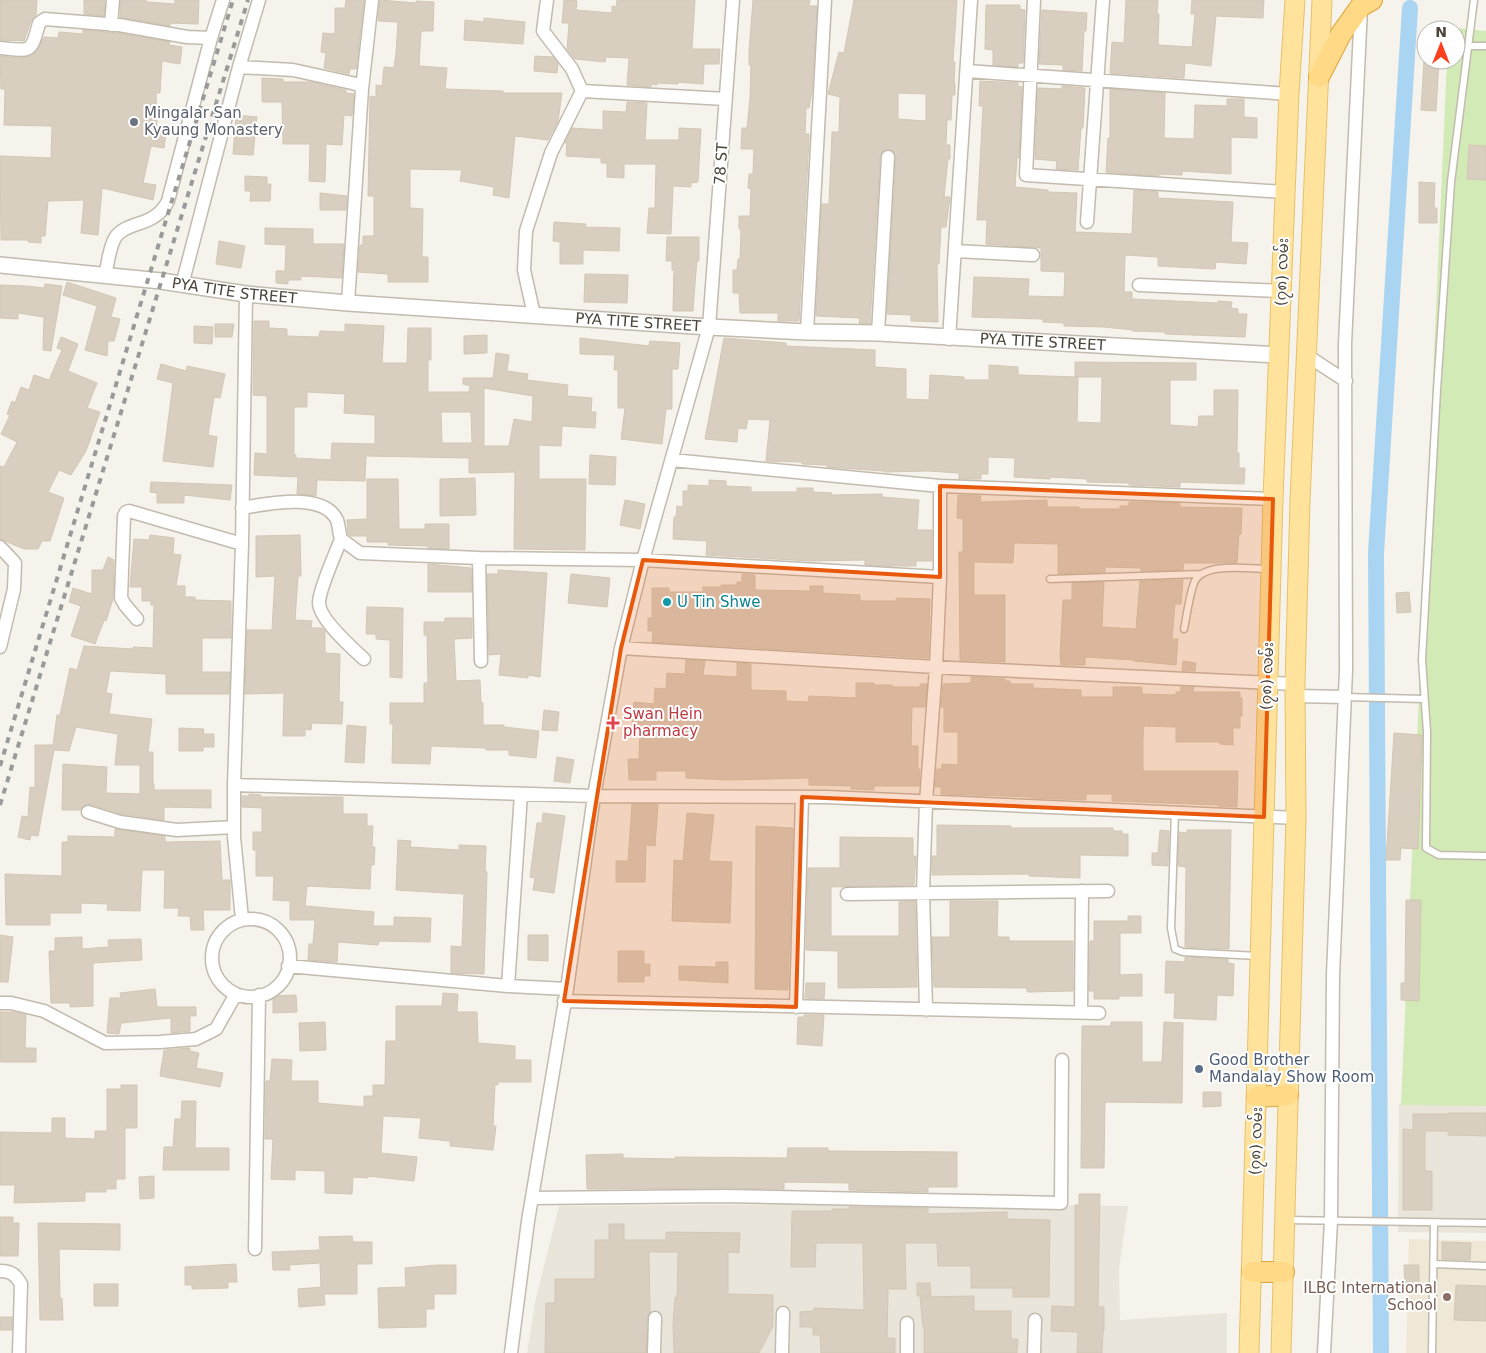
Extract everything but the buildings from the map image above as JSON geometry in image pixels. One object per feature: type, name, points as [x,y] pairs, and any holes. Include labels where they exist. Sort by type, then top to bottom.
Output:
[{"type":"highway","points":[[1319,77],[1341,34],[1367,3]]},
{"type":"highway","points":[[1257,1097],[1288,1095]]},
{"type":"highway","points":[[1252,1272],[1284,1272]]},
{"type":"main road","name":"(၇၈) လမ်း","points":[[1250,1353],[1270,569],[1294,0]]},
{"type":"main road","name":"(၇၈) လမ်း","points":[[1281,1353],[1296,818],[1295,690],[1300,500],[1322,0]]},
{"type":"street","points":[[111,25],[113,0]]},
{"type":"street","points":[[105,275],[114,239],[118,234],[153,218],[161,212],[168,201],[211,38],[223,0]]},
{"type":"street","points":[[182,284],[239,67],[259,0]]},
{"type":"street","points":[[348,303],[362,89],[372,0]]},
{"type":"street","points":[[547,0],[543,31],[572,69],[582,91]]},
{"type":"street","name":"78 ST","points":[[511,1353],[532,1198],[565,995],[594,796],[621,648],[643,560],[708,327],[733,0]]},
{"type":"street","points":[[806,332],[825,0]]},
{"type":"street","points":[[949,339],[970,0]]},
{"type":"street","points":[[1034,0],[1026,175],[1285,192]]},
{"type":"street","points":[[1087,222],[1103,0]]},
{"type":"street","points":[[1324,1353],[1331,1221],[1333,975],[1345,697],[1345,344],[1367,3]]},
{"type":"street","points":[[0,48],[23,50],[31,48],[34,44],[39,23],[45,19],[111,25],[187,37],[211,38]]},
{"type":"street","points":[[239,67],[293,70],[352,83],[359,85],[362,89]]},
{"type":"street","points":[[967,71],[1097,82],[1289,94]]},
{"type":"street","points":[[582,91],[726,99]]},
{"type":"street","points":[[534,315],[524,270],[526,231],[551,153],[582,91]]},
{"type":"street","points":[[878,334],[888,156]]},
{"type":"street","points":[[955,251],[1033,255]]},
{"type":"street","name":"PYA TITE STREET","points":[[0,265],[182,284],[246,294],[348,303],[708,327],[1279,355]]},
{"type":"street","points":[[1139,285],[1281,291]]},
{"type":"street","points":[[242,918],[234,828],[234,785],[242,544],[246,294]]},
{"type":"street","points":[[1306,355],[1346,382]]},
{"type":"street","points":[[672,460],[940,486],[1273,499]]},
{"type":"street","points":[[926,1010],[923,892],[926,802],[936,667],[940,576],[940,486]]},
{"type":"street","points":[[242,508],[279,501],[306,503],[326,507],[337,520],[340,539],[321,594],[319,608],[326,621],[364,659]]},
{"type":"street","points":[[137,619],[121,598],[124,516],[126,512],[129,511],[242,544]]},
{"type":"street","points":[[340,539],[360,553],[479,558],[643,560],[940,576]]},
{"type":"street","points":[[0,547],[15,563],[14,589],[0,647]]},
{"type":"street","points":[[479,558],[481,661]]},
{"type":"street","points":[[621,648],[936,667],[1267,683],[1295,690],[1345,697]]},
{"type":"street","points":[[234,785],[594,796],[828,797],[926,802],[1028,804],[1296,818]]},
{"type":"street","points":[[508,986],[521,794]]},
{"type":"street","points":[[796,1007],[802,797]]},
{"type":"street","points":[[88,812],[120,822],[177,830],[234,828]]},
{"type":"street","points":[[846,894],[1108,891]]},
{"type":"street","points":[[1081,1013],[1082,892]]},
{"type":"street","points":[[242,918],[265,921],[278,930],[287,942],[290,957],[288,966],[287,972],[279,985],[266,994],[251,997],[236,994],[223,986],[214,973],[211,958],[214,943],[222,930],[242,918]]},
{"type":"street","points":[[288,966],[508,986],[565,995],[796,1007],[1099,1013]]},
{"type":"street","points":[[0,1003],[10,1003],[44,1011],[106,1043],[160,1042],[196,1039],[216,1029],[236,994]]},
{"type":"street","points":[[255,1249],[259,995]]},
{"type":"street","points":[[532,1198],[726,1196],[1061,1203],[1062,1060]]},
{"type":"street","points":[[0,1271],[7,1271],[16,1275],[22,1284],[19,1353]]},
{"type":"street","points":[[782,1353],[783,1312]]},
{"type":"street","points":[[654,1318],[654,1353]]},
{"type":"street","points":[[1034,1353],[1035,1320]]},
{"type":"street","points":[[907,1323],[907,1353]]},
{"type":"lane","points":[[1474,0],[1451,182],[1422,660],[1427,732],[1426,848],[1439,855],[1486,856]]},
{"type":"lane","points":[[1469,46],[1486,46]]},
{"type":"lane","points":[[1050,579],[1201,574],[1214,569],[1228,568],[1270,569]]},
{"type":"lane","points":[[1184,629],[1194,582],[1201,574]]},
{"type":"lane","points":[[1345,697],[1424,699]]},
{"type":"lane","points":[[1175,812],[1171,928],[1175,949],[1183,952],[1261,956]]},
{"type":"lane","points":[[1285,1220],[1486,1223]]},
{"type":"lane","points":[[1432,1353],[1434,1222]]},
{"type":"lane","points":[[1434,1264],[1486,1266]]},
{"type":"highlighted area","points":[[940,486],[1273,499],[1264,817],[802,797],[796,1007],[564,1001],[621,648],[643,560],[940,577]]},
{"type":"shaded area","points":[[1399,1104],[1486,1105],[1486,1233],[1398,1232]]},
{"type":"shaded area","points":[[940,1203],[1128,1206],[1119,1269],[1120,1320],[1227,1313],[1227,1353],[527,1353],[535,1302],[559,1206]]},
{"type":"shaded area","name":"ILBC International School","points":[[1409,1239],[1486,1241],[1486,1353],[1406,1353]]},
{"type":"green space","points":[[1466,29],[1486,31],[1486,1106],[1401,1105],[1447,70],[1466,70]]},
{"type":"waterway","points":[[1381,1353],[1376,553],[1410,8]]},
{"type":"railway","points":[[0,766],[233,0]]},
{"type":"railway","points":[[0,805],[248,0]]},
{"type":"place","name":"Mingalar San Kyaung Monastery","points":[[134,122]]},
{"type":"place","name":"U Tin Shwe","points":[[667,602]]},
{"type":"place","name":"Swan Hein pharmacy","points":[[613,723]]},
{"type":"place","name":"Good Brother Mandalay Show Room","points":[[1199,1069]]},
{"type":"place","name":"ILBC International School","points":[[1447,1297]]}]
